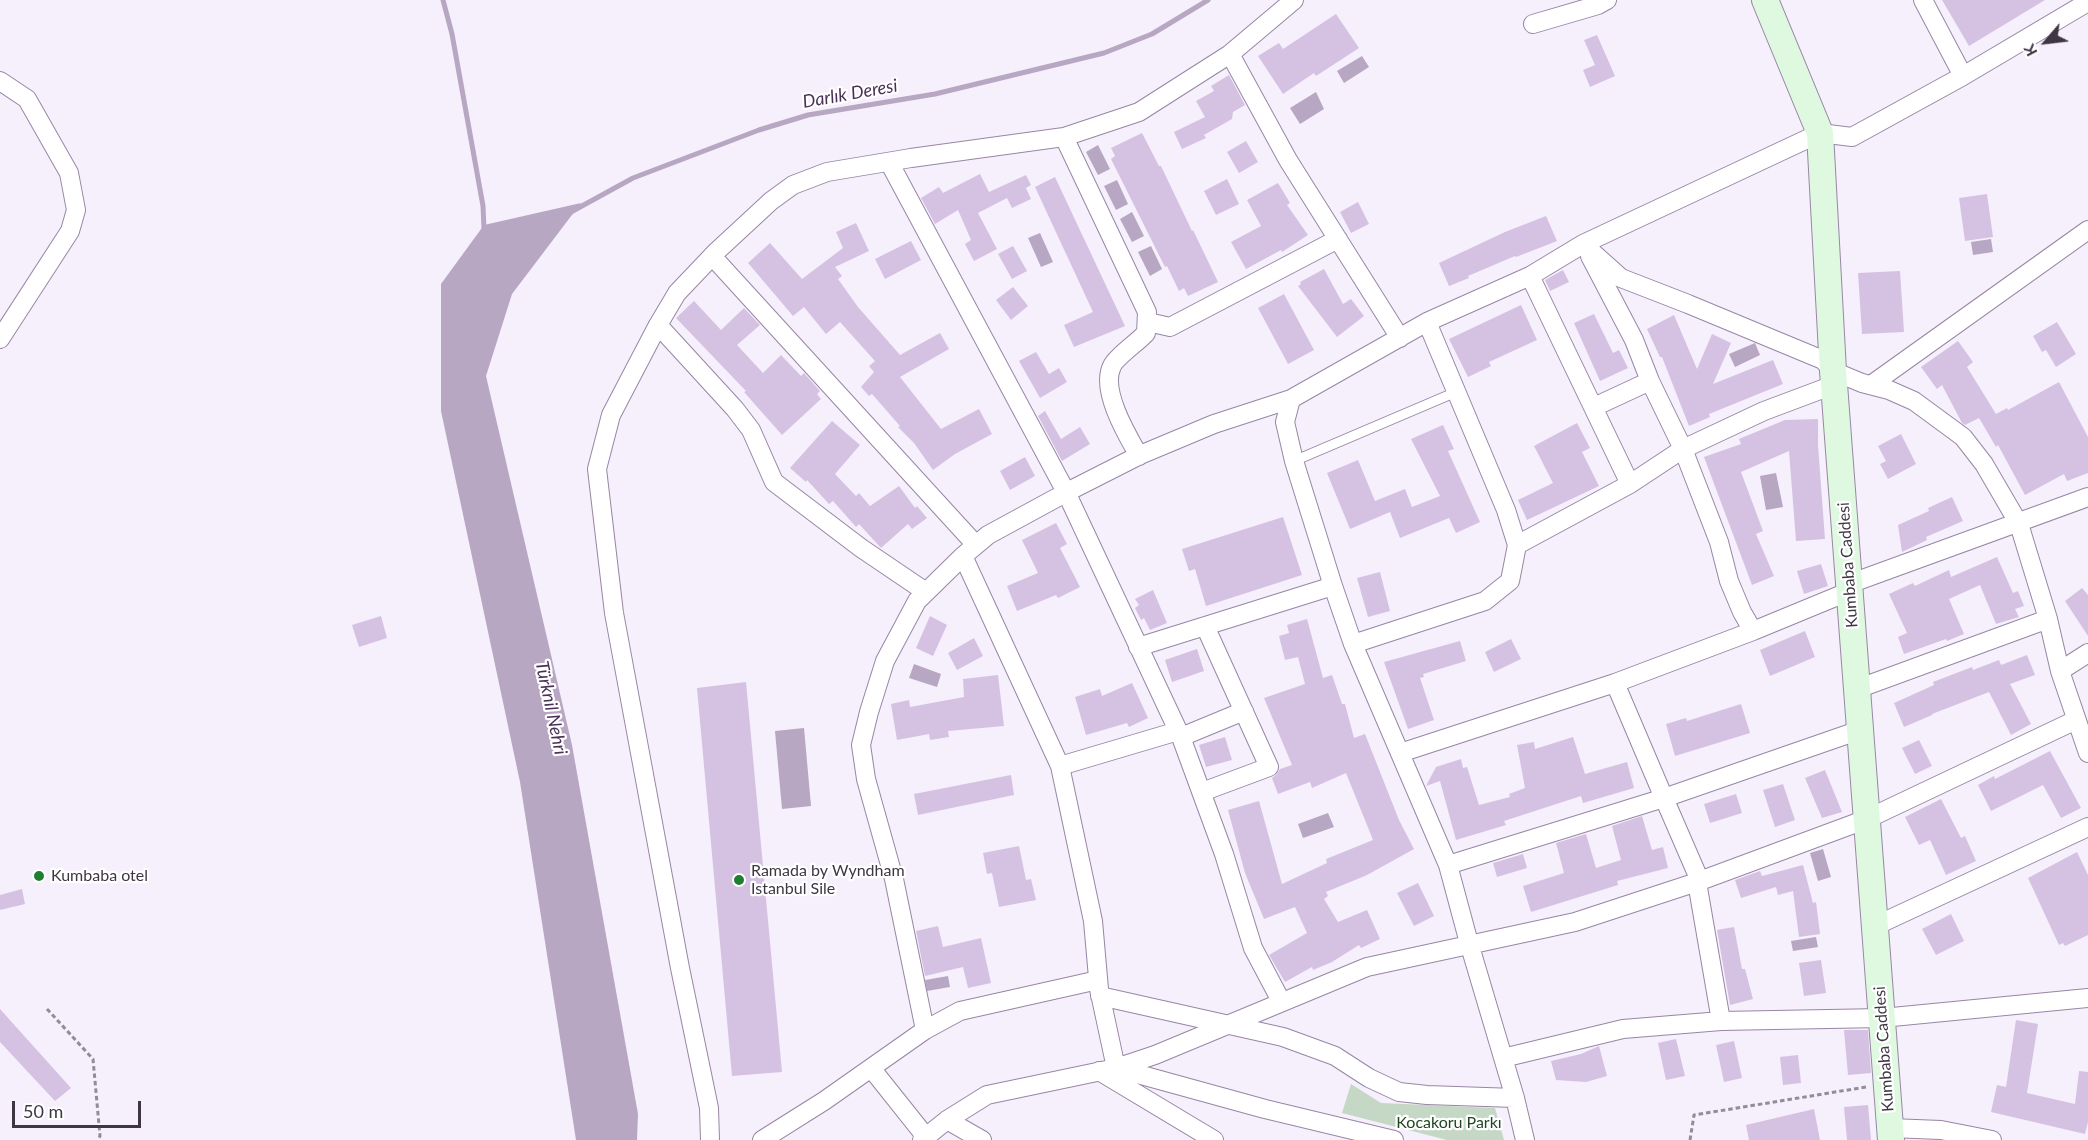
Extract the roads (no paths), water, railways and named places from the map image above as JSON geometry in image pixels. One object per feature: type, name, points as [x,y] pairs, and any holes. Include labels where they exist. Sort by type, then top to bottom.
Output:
[{"type":"street","points":[[712,1135],[709,1108],[680,968],[614,613],[597,469],[611,415],[677,293],[712,256],[771,201],[793,185],[827,172],[1064,137],[1139,112],[1230,54],[1294,0]]},
{"type":"street","points":[[1533,24],[1598,5],[1606,0]]},
{"type":"street","name":"Kumbaba Caddesi","points":[[1765,0],[1820,133],[1833,371],[1891,1134]]},
{"type":"street","points":[[1923,0],[1963,75]]},
{"type":"street","points":[[925,1030],[894,879],[866,779],[861,746],[885,661],[917,601],[969,551],[988,536],[1066,492],[1214,423],[1291,399],[1427,322],[1530,276],[1583,243],[1820,133],[1852,137],[2088,2]]},
{"type":"street","points":[[1230,54],[1288,160],[1400,338]]},
{"type":"street","points":[[0,81],[27,99],[69,173],[76,210],[69,231],[0,339]]},
{"type":"street","points":[[1064,137],[1147,312],[1146,333],[1111,367],[1110,382],[1114,406],[1139,456]]},
{"type":"street","points":[[889,162],[1066,492],[1179,734],[1224,854],[1273,1004],[1267,1034]]},
{"type":"street","points":[[1871,386],[2088,230]]},
{"type":"street","points":[[1148,322],[1170,327],[1338,239]]},
{"type":"street","points":[[1583,243],[1621,278],[1688,303],[1823,360],[1833,371],[1914,401],[1963,437],[1984,464],[2019,524],[2048,619],[2060,672],[2088,750]]},
{"type":"street","points":[[1583,243],[1634,340],[1650,381],[1683,449],[1719,542],[1729,581],[1753,631]]},
{"type":"street","points":[[712,256],[969,551],[1060,766],[1093,921],[1107,1070]]},
{"type":"street","points":[[1530,276],[1630,484]]},
{"type":"street","points":[[1353,644],[1485,601],[1510,581],[1517,545],[1506,510],[1427,322]]},
{"type":"street","points":[[658,325],[752,430],[774,482],[861,548],[926,592]]},
{"type":"street","points":[[1517,545],[1630,484],[1683,449],[1764,411],[1828,387],[1833,371]]},
{"type":"street","points":[[1594,407],[1650,381]]},
{"type":"street","points":[[1291,399],[1285,422],[1294,461],[1333,586],[1353,644],[1448,865],[1525,1140]]},
{"type":"street","points":[[1400,753],[1615,683],[1753,631],[1850,587],[2088,497]]},
{"type":"street","points":[[1138,647],[1333,586]]},
{"type":"street","points":[[1857,690],[2048,619]]},
{"type":"street","points":[[1202,792],[1269,767],[1205,626]]},
{"type":"street","points":[[2060,672],[2088,654]]},
{"type":"street","points":[[1615,683],[1698,882],[1721,1021]]},
{"type":"street","points":[[1060,766],[1179,734],[1244,711]]},
{"type":"street","points":[[871,1068],[924,1138],[946,1120],[987,1095],[1107,1070],[1155,1054],[1367,967],[1469,943],[1575,922],[1698,882],[1867,819],[2076,720]]},
{"type":"street","points":[[1448,865],[1664,798],[1860,730]]},
{"type":"street","points":[[1875,926],[2088,827]]},
{"type":"street","points":[[762,1140],[824,1101],[925,1030],[960,1011],[1099,988],[1226,1026],[1283,1037],[1335,1056],[1369,1078],[1399,1092],[1515,1098]]},
{"type":"street","points":[[1503,1058],[1623,1029],[1721,1021],[1882,1018],[2088,998]]},
{"type":"street","points":[[1107,1070],[1214,1140]]},
{"type":"street","points":[[1107,1070],[1394,1140]]},
{"type":"street","points":[[946,1120],[982,1140]]},
{"type":"street","points":[[1891,1134],[1941,1130],[1992,1140]]},
{"type":"lane","points":[[1294,461],[1456,392]]},
{"type":"water","points":[[1362,56],[1369,67],[1344,83],[1337,71]]},
{"type":"water","points":[[1316,92],[1324,109],[1300,124],[1290,108]]},
{"type":"water","points":[[1098,145],[1110,169],[1098,175],[1086,152]]},
{"type":"water","points":[[1117,180],[1128,204],[1116,210],[1104,186]]},
{"type":"water","name":"Türknil Nehri","points":[[581,203],[512,294],[486,376],[572,745],[638,1114],[637,1140],[576,1140],[520,782],[441,411],[441,284],[484,225]]},
{"type":"water","points":[[1132,212],[1144,236],[1132,242],[1120,219]]},
{"type":"water","points":[[1040,233],[1053,262],[1041,267],[1028,238]]},
{"type":"water","points":[[1991,239],[1993,252],[1973,255],[1971,242]]},
{"type":"water","points":[[1151,246],[1162,269],[1150,276],[1138,252]]},
{"type":"water","points":[[1755,343],[1760,355],[1735,367],[1729,354]]},
{"type":"water","points":[[1776,473],[1783,507],[1766,510],[1760,476]]},
{"type":"water","points":[[914,664],[941,674],[937,687],[909,678]]},
{"type":"water","points":[[804,728],[811,806],[782,809],[775,731]]},
{"type":"water","points":[[1328,813],[1334,827],[1303,838],[1298,824]]},
{"type":"water","points":[[1823,849],[1831,877],[1818,881],[1810,853]]},
{"type":"water","points":[[1816,937],[1818,947],[1793,951],[1791,941]]},
{"type":"water","points":[[948,976],[950,987],[927,991],[925,980]]},
{"type":"waterway","points":[[443,0],[452,34],[483,206],[484,229]]},
{"type":"waterway","name":"Darlık Deresi","points":[[571,212],[633,178],[759,130],[808,115],[935,94],[1104,53],[1152,34],[1208,0]]},
{"type":"place","name":"Kumbaba otel","points":[[39,876]]},
{"type":"place","name":"Ramada by Wyndham Istanbul Sile","points":[[739,880]]},
{"type":"park label","name":"Kocakoru Parkı","points":[[1449,1123]]}]
